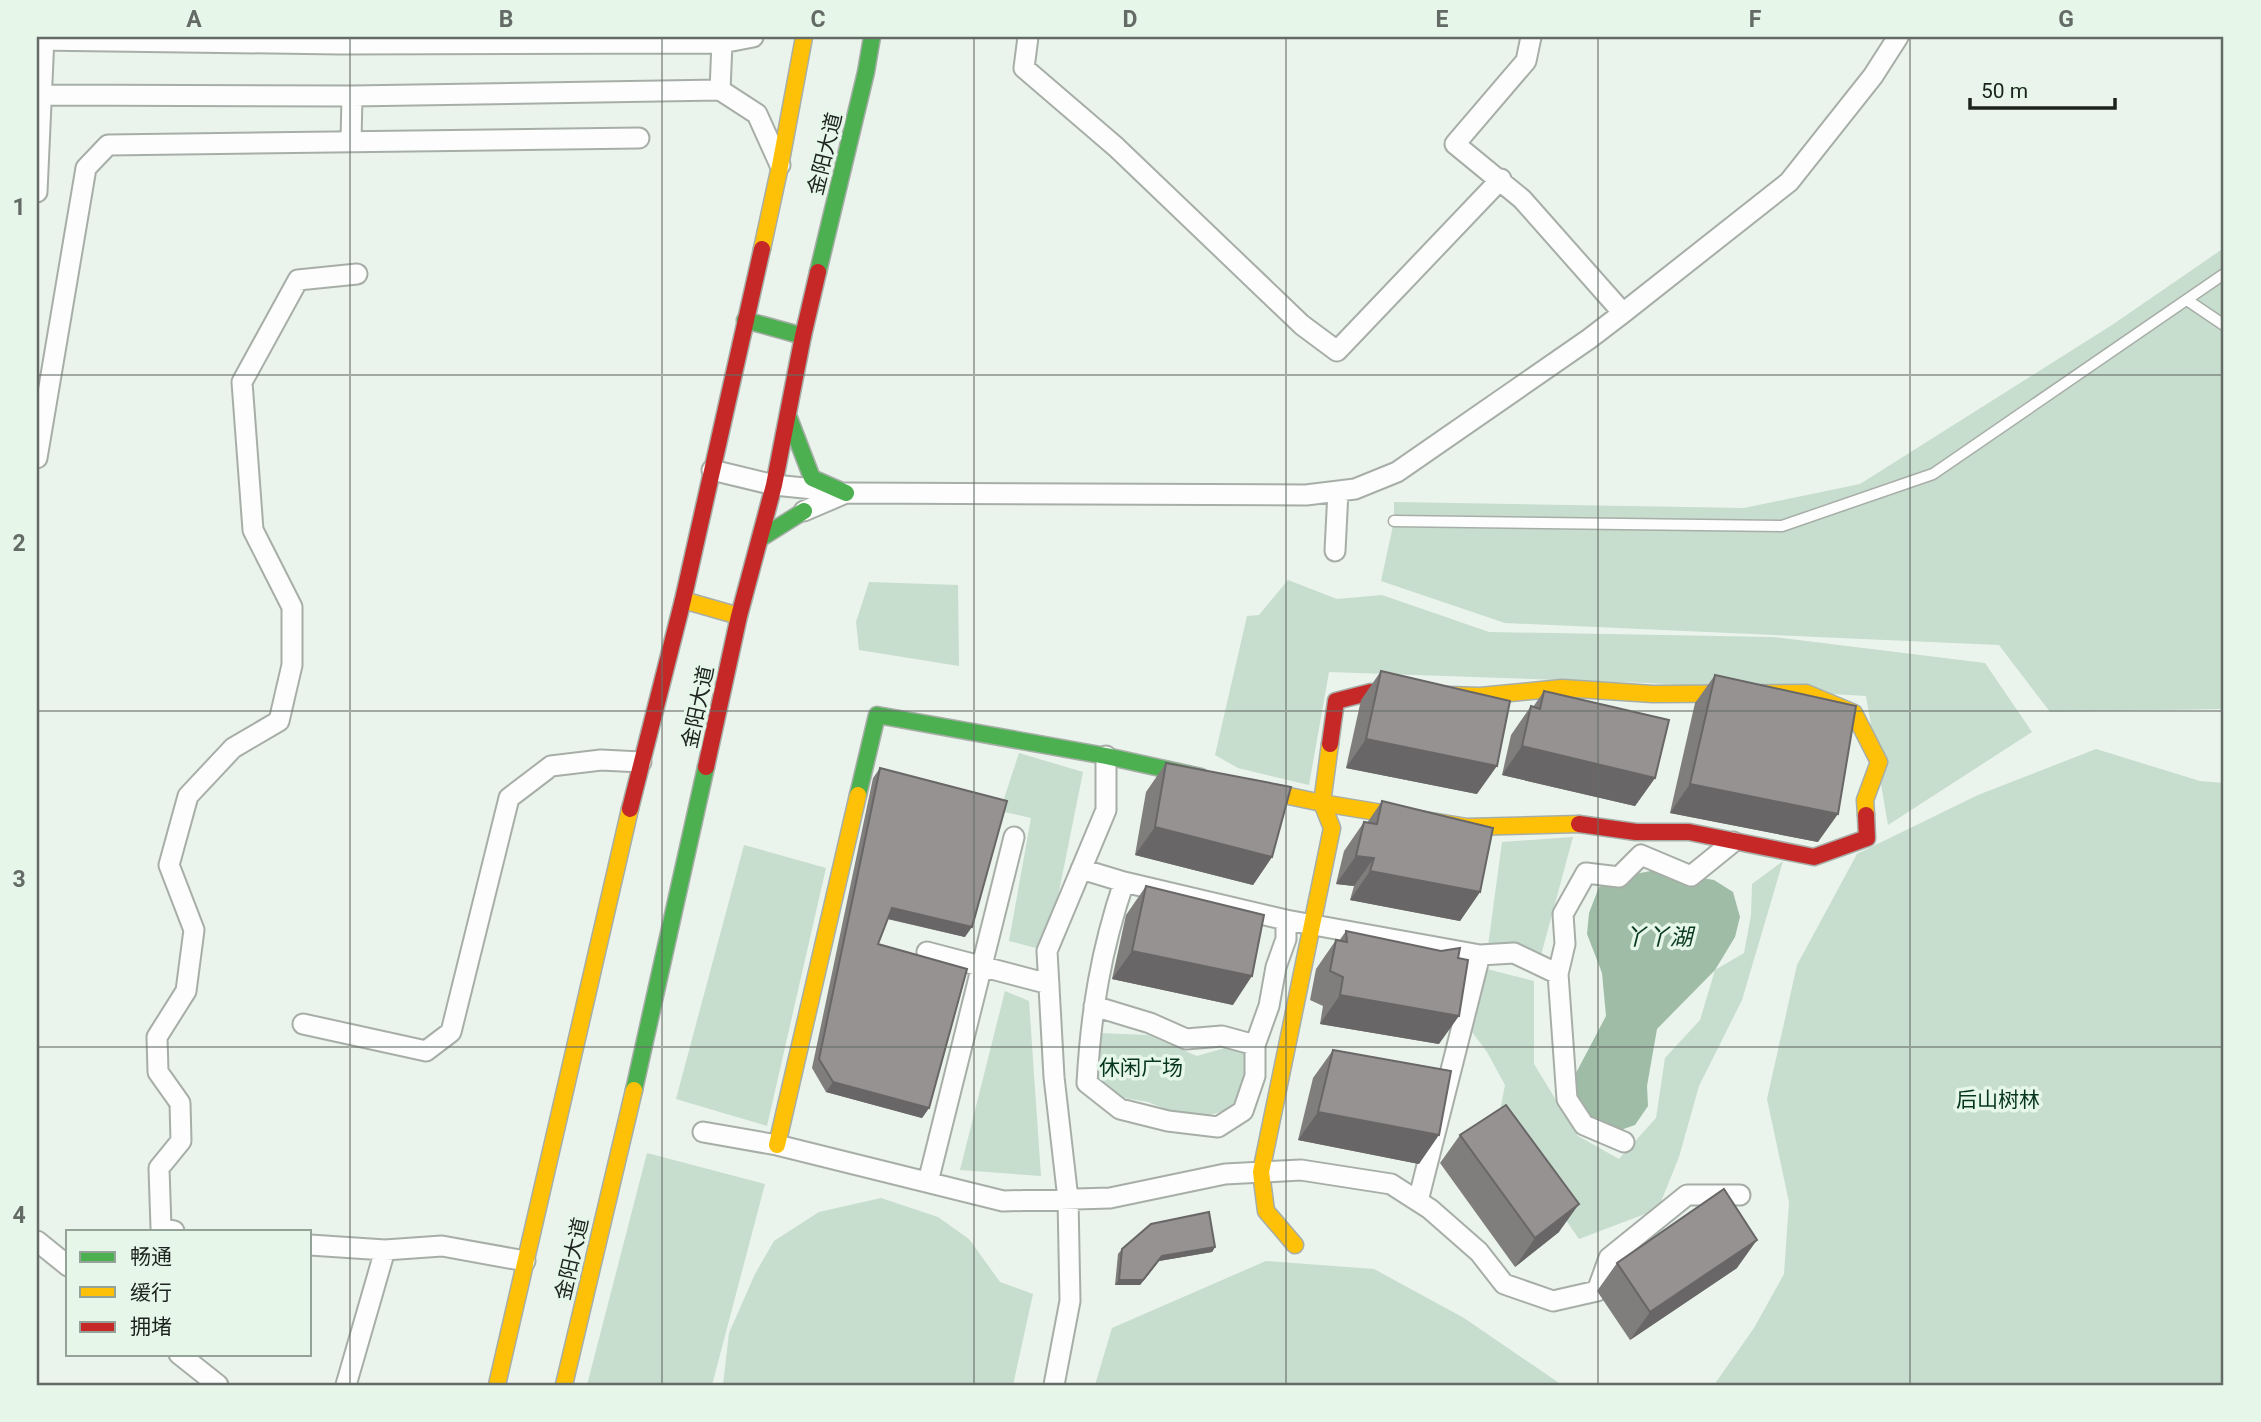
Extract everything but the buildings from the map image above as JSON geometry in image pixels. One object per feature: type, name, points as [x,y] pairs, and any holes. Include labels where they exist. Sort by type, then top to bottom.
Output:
[{"type":"main road","name":"金阳大道","points":[[496,1385],[641,762],[683,600],[780,166],[804,37]]},
{"type":"main road","name":"金阳大道","points":[[564,1385],[630,1107],[739,616],[774,485],[803,336],[872,37]]},
{"type":"main road","points":[[745,320],[803,336]]},
{"type":"main road","points":[[789,418],[812,478],[846,493]]},
{"type":"main road","points":[[761,538],[804,511]]},
{"type":"main road","points":[[683,600],[739,616]]},
{"type":"main road","points":[[1241,786],[1322,803],[1466,827],[1570,823],[1636,832],[1689,832],[1814,857],[1867,838],[1864,800],[1879,762],[1853,713],[1806,693],[1653,694],[1562,688],[1480,696],[1371,692],[1336,701],[1322,803],[1332,828],[1261,1172],[1266,1211],[1295,1245]]},
{"type":"main road","points":[[778,1145],[877,715],[1106,756],[1214,780]]},
{"type":"street","points":[[37,192],[42,39],[722,43],[753,37]]},
{"type":"street","points":[[1028,37],[1024,68],[1116,147],[1302,325],[1337,351],[1500,179]]},
{"type":"street","points":[[1531,37],[1526,61],[1455,144],[1522,199],[1623,313]]},
{"type":"street","points":[[712,470],[774,485],[846,493],[1306,495],[1355,489],[1397,472],[1589,339],[1789,182],[1873,76],[1898,37]]},
{"type":"street","points":[[720,90],[722,43]]},
{"type":"street","points":[[40,95],[352,96],[720,90],[757,114],[780,166]]},
{"type":"street","points":[[351,141],[352,96]]},
{"type":"street","points":[[37,458],[86,168],[108,145],[639,138]]},
{"type":"street","points":[[170,1230],[161,1228],[159,1168],[181,1141],[180,1103],[158,1072],[157,1037],[186,991],[194,930],[169,865],[188,796],[233,748],[279,721],[292,665],[292,607],[253,530],[242,382],[298,280],[357,274]]},
{"type":"street","points":[[1335,551],[1338,491]]},
{"type":"street","points":[[804,511],[846,493]]},
{"type":"street","points":[[1054,1385],[1070,1301],[1068,1199],[1054,1077],[1048,951],[1106,810],[1106,756]]},
{"type":"street","points":[[303,1024],[426,1051],[451,1032],[509,798],[551,766],[601,760],[641,762]]},
{"type":"street","points":[[928,1182],[1014,837]]},
{"type":"street","points":[[1624,1142],[1584,1125],[1567,1099],[1558,974],[1566,944],[1563,914],[1586,873],[1619,877],[1642,855],[1691,876],[1732,842]]},
{"type":"street","points":[[1081,869],[1124,882],[1286,920],[1480,956],[1514,953],[1558,974]]},
{"type":"street","points":[[1124,882],[1108,930],[1094,1006],[1087,1083],[1120,1109],[1168,1121],[1218,1126],[1243,1111],[1255,1076],[1255,1045],[1269,1006],[1276,967],[1286,939],[1286,920]]},
{"type":"street","points":[[926,952],[1049,984]]},
{"type":"street","points":[[1418,1201],[1480,956]]},
{"type":"street","points":[[1094,1006],[1150,1023],[1185,1039],[1222,1036],[1255,1045]]},
{"type":"street","points":[[703,1132],[778,1145],[1003,1201],[1110,1199],[1225,1174],[1301,1170],[1391,1184],[1430,1209],[1479,1252],[1504,1284],[1553,1301],[1597,1292],[1609,1258],[1687,1195],[1740,1195]]},
{"type":"street","points":[[37,1241],[66,1264]]},
{"type":"street","points":[[312,1245],[385,1250],[442,1246],[525,1261]]},
{"type":"street","points":[[346,1385],[385,1250]]},
{"type":"street","points":[[181,1356],[218,1385]]},
{"type":"lane","points":[[1394,521],[1782,526],[1933,474],[2224,274]]},
{"type":"lane","points":[[2187,300],[2224,325]]},
{"type":"green space","points":[[2224,248],[2224,709],[2050,712],[1999,645],[1505,623],[1381,581],[1394,521],[1394,502],[1744,508],[1860,484],[2112,325]]},
{"type":"green space","points":[[1288,580],[1337,599],[1382,595],[1489,632],[1773,637],[1985,663],[2032,732],[1888,825],[1866,696],[1647,683],[1329,672],[1309,785],[1238,768],[1215,755],[1247,616],[1259,615]]},
{"type":"green space","points":[[869,582],[958,585],[959,666],[859,650],[856,622]]},
{"type":"green space","name":"后山树林","points":[[2096,749],[2200,781],[2224,783],[2224,1385],[1714,1385],[1754,1328],[1784,1274],[1789,1202],[1767,1099],[1797,965],[1857,854],[1978,795]]},
{"type":"green space","points":[[1019,753],[1083,772],[1047,951],[1009,941],[1031,818],[1000,811]]},
{"type":"green space","points":[[1573,837],[1540,959],[1488,946],[1502,842]]},
{"type":"green space","points":[[744,845],[826,868],[767,1126],[676,1099]]},
{"type":"green space","points":[[1783,861],[1742,1000],[1699,1086],[1679,1157],[1658,1209],[1579,1239],[1498,1122],[1505,1085],[1487,1052],[1472,1032],[1487,969],[1534,981],[1534,1064],[1578,1136],[1619,1159],[1656,1118],[1665,1058],[1700,1020],[1715,970],[1744,953],[1751,915],[1752,884]]},
{"type":"green space","points":[[1005,991],[1029,1001],[1041,1176],[960,1170]]},
{"type":"green space","name":"休闲广场","points":[[1098,1033],[1148,1035],[1197,1056],[1242,1043],[1248,1065],[1248,1089],[1230,1109],[1203,1117],[1175,1113],[1148,1102],[1119,1097],[1102,1084],[1092,1066]]},
{"type":"green space","points":[[647,1153],[765,1184],[712,1385],[587,1385]]},
{"type":"green space","points":[[881,1198],[938,1217],[969,1239],[1000,1282],[1033,1294],[1013,1385],[723,1385],[729,1333],[755,1274],[774,1241],[819,1212]]},
{"type":"green space","points":[[1266,1261],[1374,1269],[1464,1318],[1562,1385],[1095,1385],[1112,1328]]},
{"type":"water","name":"丫丫湖","points":[[1656,870],[1714,880],[1733,892],[1740,917],[1735,937],[1715,970],[1657,1029],[1647,1086],[1648,1106],[1635,1125],[1612,1133],[1592,1124],[1574,1096],[1576,1073],[1606,1016],[1602,973],[1587,934],[1589,913],[1599,887],[1619,877]]},
{"type":"traffic: fast","points":[[818,272],[872,37]]},
{"type":"traffic: fast","points":[[745,320],[803,336]]},
{"type":"traffic: fast","points":[[789,418],[812,478],[846,493]]},
{"type":"traffic: fast","points":[[761,538],[804,511]]},
{"type":"traffic: fast","points":[[858,795],[877,715],[1106,756],[1201,777]]},
{"type":"traffic: fast","points":[[634,1090],[706,767]]},
{"type":"traffic: slow","points":[[762,249],[804,37]]},
{"type":"traffic: slow","points":[[683,600],[739,616]]},
{"type":"traffic: slow","points":[[1448,695],[1480,696],[1562,688],[1653,694],[1806,693],[1854,713],[1879,762],[1865,800],[1866,815]]},
{"type":"traffic: slow","points":[[1295,1245],[1266,1211],[1261,1172],[1332,828],[1322,803],[1330,744]]},
{"type":"traffic: slow","points":[[1251,788],[1322,803],[1467,827],[1579,824]]},
{"type":"traffic: slow","points":[[777,1145],[858,795]]},
{"type":"traffic: slow","points":[[497,1385],[630,809]]},
{"type":"traffic: slow","points":[[564,1385],[634,1090]]},
{"type":"traffic: jam","points":[[630,809],[683,600],[762,249]]},
{"type":"traffic: jam","points":[[706,767],[739,616],[774,485],[818,272]]},
{"type":"traffic: jam","points":[[1330,744],[1336,701],[1371,692],[1404,694]]},
{"type":"traffic: jam","points":[[1579,824],[1636,832],[1689,832],[1814,857],[1867,838],[1866,815]]}]
